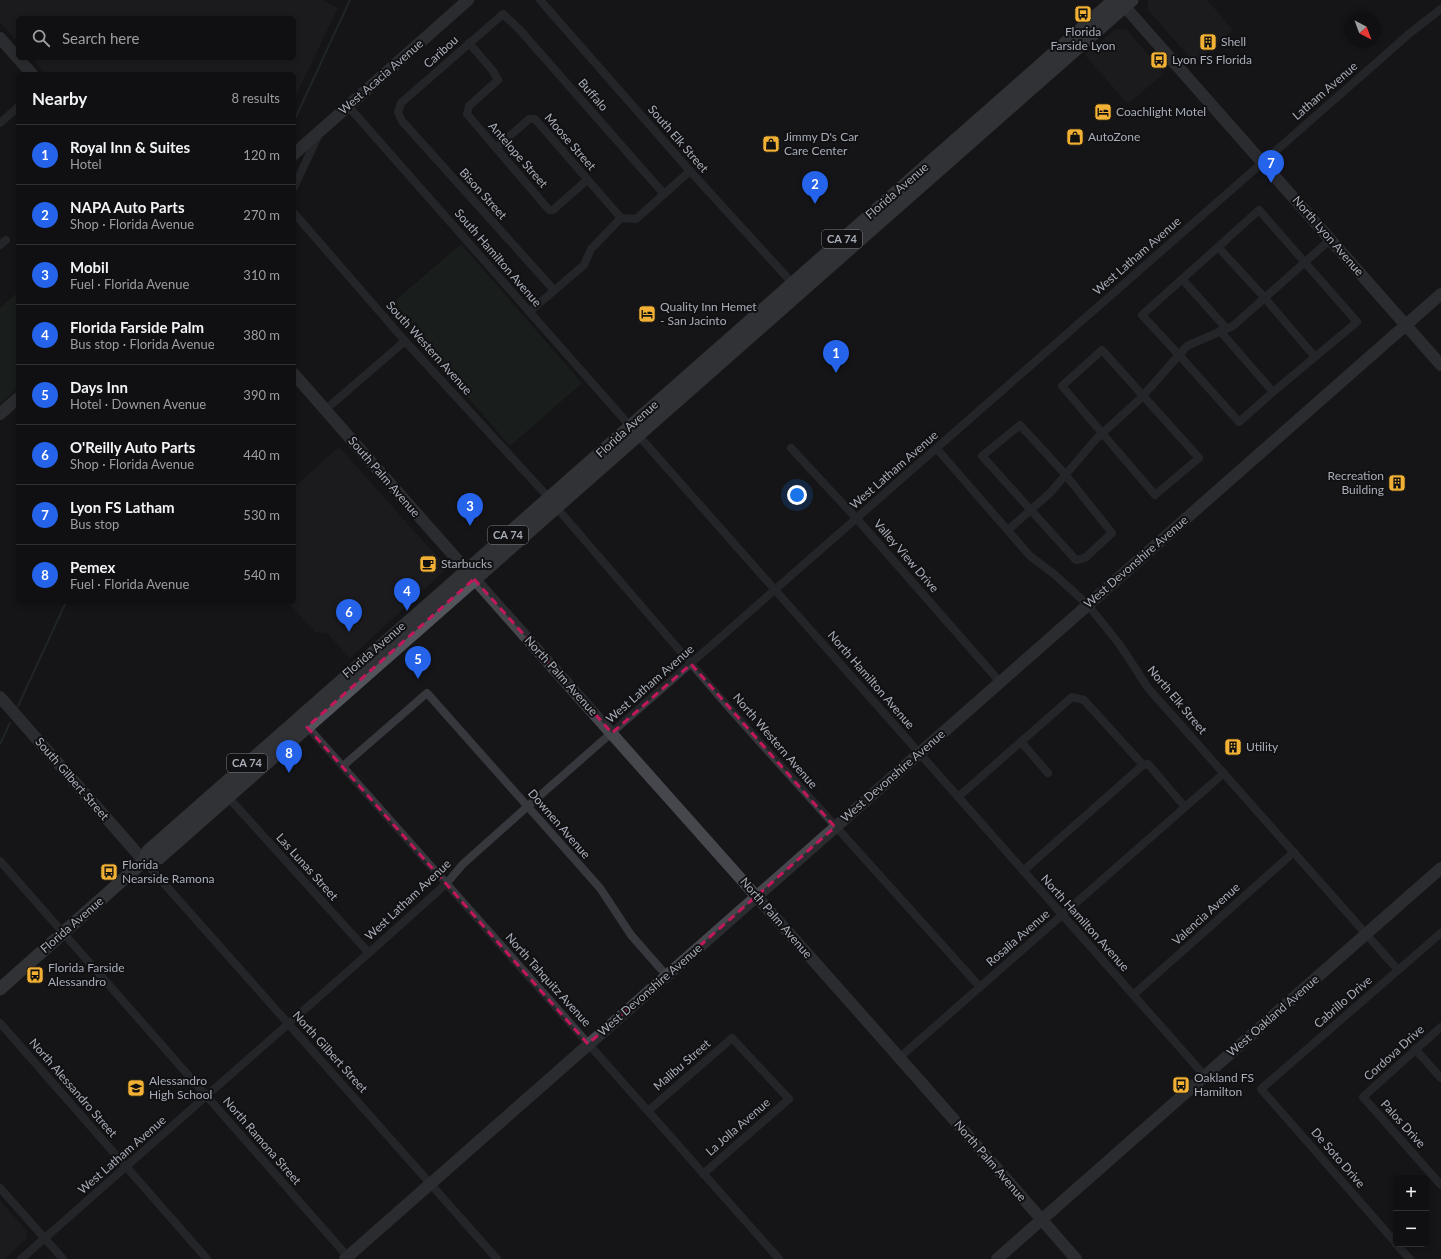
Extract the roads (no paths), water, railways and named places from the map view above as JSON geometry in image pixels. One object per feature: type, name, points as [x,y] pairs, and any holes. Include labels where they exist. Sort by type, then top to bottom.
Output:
[{"type":"main road","name":"Florida Avenue","points":[[144,861],[159,858],[228,797],[303,722],[796,287],[986,112],[1122,2]]},
{"type":"main road","name":"Florida Avenue","points":[[796,287],[909,197],[1122,2]]},
{"type":"main road","points":[[909,197],[906,193],[911,186],[967,136],[986,112]]},
{"type":"main road","name":"Florida Avenue","points":[[0,988],[144,861],[148,851],[262,750],[303,722],[405,641],[470,575]]},
{"type":"main road","points":[[228,797],[226,790],[255,764],[262,750]]},
{"type":"street","name":"West Acacia Avenue","points":[[296,152],[468,0]]},
{"type":"street","name":"South Elk Street","points":[[540,0],[690,171],[796,287]]},
{"type":"street","name":"North Lyon Avenue","points":[[1122,2],[1441,365]]},
{"type":"street","name":"Latham Avenue","points":[[1263,162],[1410,33],[1441,9]]},
{"type":"street","name":"Caribou","points":[[398,112],[402,103],[503,14]]},
{"type":"street","name":"Buffalo","points":[[503,14],[519,29],[664,194]]},
{"type":"street","points":[[0,38],[16,56]]},
{"type":"street","name":"Antelope Street","points":[[469,43],[493,71],[498,80],[469,106],[467,114],[549,210],[553,210],[587,180]]},
{"type":"street","points":[[20,60],[30,72]]},
{"type":"street","name":"South Hamilton Avenue","points":[[348,106],[634,431]]},
{"type":"street","points":[[0,123],[16,109]]},
{"type":"street","name":"Bison Street","points":[[398,112],[402,121],[554,290]]},
{"type":"street","name":"Moose Street","points":[[496,148],[529,119],[535,119],[621,218]]},
{"type":"street","points":[[296,184],[321,130]]},
{"type":"street","name":"West Latham Avenue","points":[[21,1259],[369,953],[446,884],[464,864],[528,806],[1263,162]]},
{"type":"street","points":[[529,312],[584,265],[591,250],[621,218],[636,219],[690,171]]},
{"type":"street","points":[[1259,210],[1305,262],[1356,322],[1239,422],[1180,355],[1142,315],[1259,210]]},
{"type":"street","name":"South Western Avenue","points":[[296,215],[405,341],[552,503]]},
{"type":"street","points":[[1008,530],[1050,493],[1065,474],[1103,433],[1144,395],[1187,346],[1233,326],[1330,239]]},
{"type":"street","points":[[1218,247],[1316,357]]},
{"type":"street","points":[[1182,279],[1273,392]]},
{"type":"street","name":"West Devonshire Avenue","points":[[347,1258],[588,1044],[1441,294]]},
{"type":"street","points":[[325,410],[405,341]]},
{"type":"street","points":[[1102,350],[1199,458],[1155,495],[1103,433],[1062,386],[1102,350]]},
{"type":"street","name":"South Palm Avenue","points":[[296,376],[470,575]]},
{"type":"street","points":[[0,414],[16,400]]},
{"type":"street","points":[[1020,425],[1065,474],[1112,533],[1085,558],[1076,560],[1030,510],[982,456],[1020,425]]},
{"type":"street","name":"North Hamilton Avenue","points":[[634,431],[958,797],[1027,868],[1062,915],[1205,1076]]},
{"type":"street","name":"Valley View Drive","points":[[791,448],[857,519],[1000,682]]},
{"type":"street","name":"North Elk Street","points":[[937,448],[1030,556],[1054,574],[1088,605],[1120,645],[1148,688],[1294,852],[1365,935],[1398,970]]},
{"type":"street","name":"North Western Avenue","points":[[552,503],[835,828],[980,988]]},
{"type":"street","name":"North Palm Avenue","points":[[470,575],[612,733],[1076,1259]]},
{"type":"street","name":"Downen Avenue","points":[[342,766],[427,693],[600,888],[631,935],[667,976]]},
{"type":"street","name":"South Gilbert Street","points":[[0,697],[144,861]]},
{"type":"street","points":[[958,797],[1072,697],[1084,700],[1142,765]]},
{"type":"street","name":"North Tahquitz Avenue","points":[[303,722],[779,1259]]},
{"type":"street","points":[[1021,742],[1048,773]]},
{"type":"street","points":[[1027,868],[1142,765],[1148,764],[1185,807]]},
{"type":"street","name":"Rosalia Avenue","points":[[899,1058],[1224,773]]},
{"type":"street","name":"Las Lunas Street","points":[[228,797],[369,953]]},
{"type":"street","name":"Valencia Avenue","points":[[1133,995],[1294,852]]},
{"type":"street","name":"North Ramona Street","points":[[0,861],[207,1096],[347,1258]]},
{"type":"street","name":"North Gilbert Street","points":[[144,861],[497,1259]]},
{"type":"street","name":"West Oakland Avenue","points":[[997,1259],[1441,868]]},
{"type":"street","name":"Cabrillo Drive","points":[[1261,1089],[1441,933]]},
{"type":"street","name":"North Alessandro Street","points":[[0,1023],[207,1259]]},
{"type":"street","name":"Cordova Drive","points":[[1363,1097],[1441,1027]]},
{"type":"street","name":"La Jolla Avenue","points":[[703,1174],[789,1099],[732,1038]]},
{"type":"street","name":"Malibu Street","points":[[648,1111],[732,1038]]},
{"type":"street","points":[[1415,1049],[1441,1078]]},
{"type":"street","name":"De Soto Drive","points":[[1261,1089],[1393,1241]]},
{"type":"street","name":"Palos Drive","points":[[1363,1097],[1441,1185]]},
{"type":"street","points":[[0,1188],[63,1259]]},
{"type":"street","name":"De Soto Drive","points":[[1399,1247],[1410,1259]]},
{"type":"waterway","points":[[296,117],[350,0]]},
{"type":"waterway","points":[[18,706],[65,604]]},
{"type":"waterway","points":[[0,744],[10,723]]},
{"type":"place","name":"Florida Farside Lyon","points":[[1083,14]]},
{"type":"place","name":"Shell","points":[[1208,42]]},
{"type":"place","name":"Lyon FS Florida","points":[[1159,60]]},
{"type":"place","name":"Coachlight Motel","points":[[1103,112]]},
{"type":"place","name":"AutoZone","points":[[1075,137]]},
{"type":"place","name":"Jimmy D's Car Care Center","points":[[771,144]]},
{"type":"place","name":"Lyon FS Latham","points":[[1271,183]]},
{"type":"place","name":"NAPA Auto Parts","points":[[815,204]]},
{"type":"place","name":"Quality Inn Hemet - San Jacinto","points":[[647,314]]},
{"type":"place","name":"Royal Inn & Suites","points":[[836,373]]},
{"type":"place","name":"Recreation Building","points":[[1397,483]]},
{"type":"place","name":"Mobil","points":[[470,526]]},
{"type":"place","name":"Starbucks","points":[[428,564]]},
{"type":"place","name":"Florida Farside Palm","points":[[407,611]]},
{"type":"place","name":"O'Reilly Auto Parts","points":[[349,632]]},
{"type":"place","name":"Days Inn","points":[[418,679]]},
{"type":"place","name":"Utility","points":[[1233,747]]},
{"type":"place","name":"Pemex","points":[[289,773]]},
{"type":"place","name":"Florida Nearside Ramona","points":[[109,872]]},
{"type":"place","name":"Florida Farside Alessandro","points":[[35,975]]},
{"type":"place","name":"Oakland FS Hamilton","points":[[1181,1085]]},
{"type":"place","name":"Alessandro High School","points":[[136,1088]]}]
